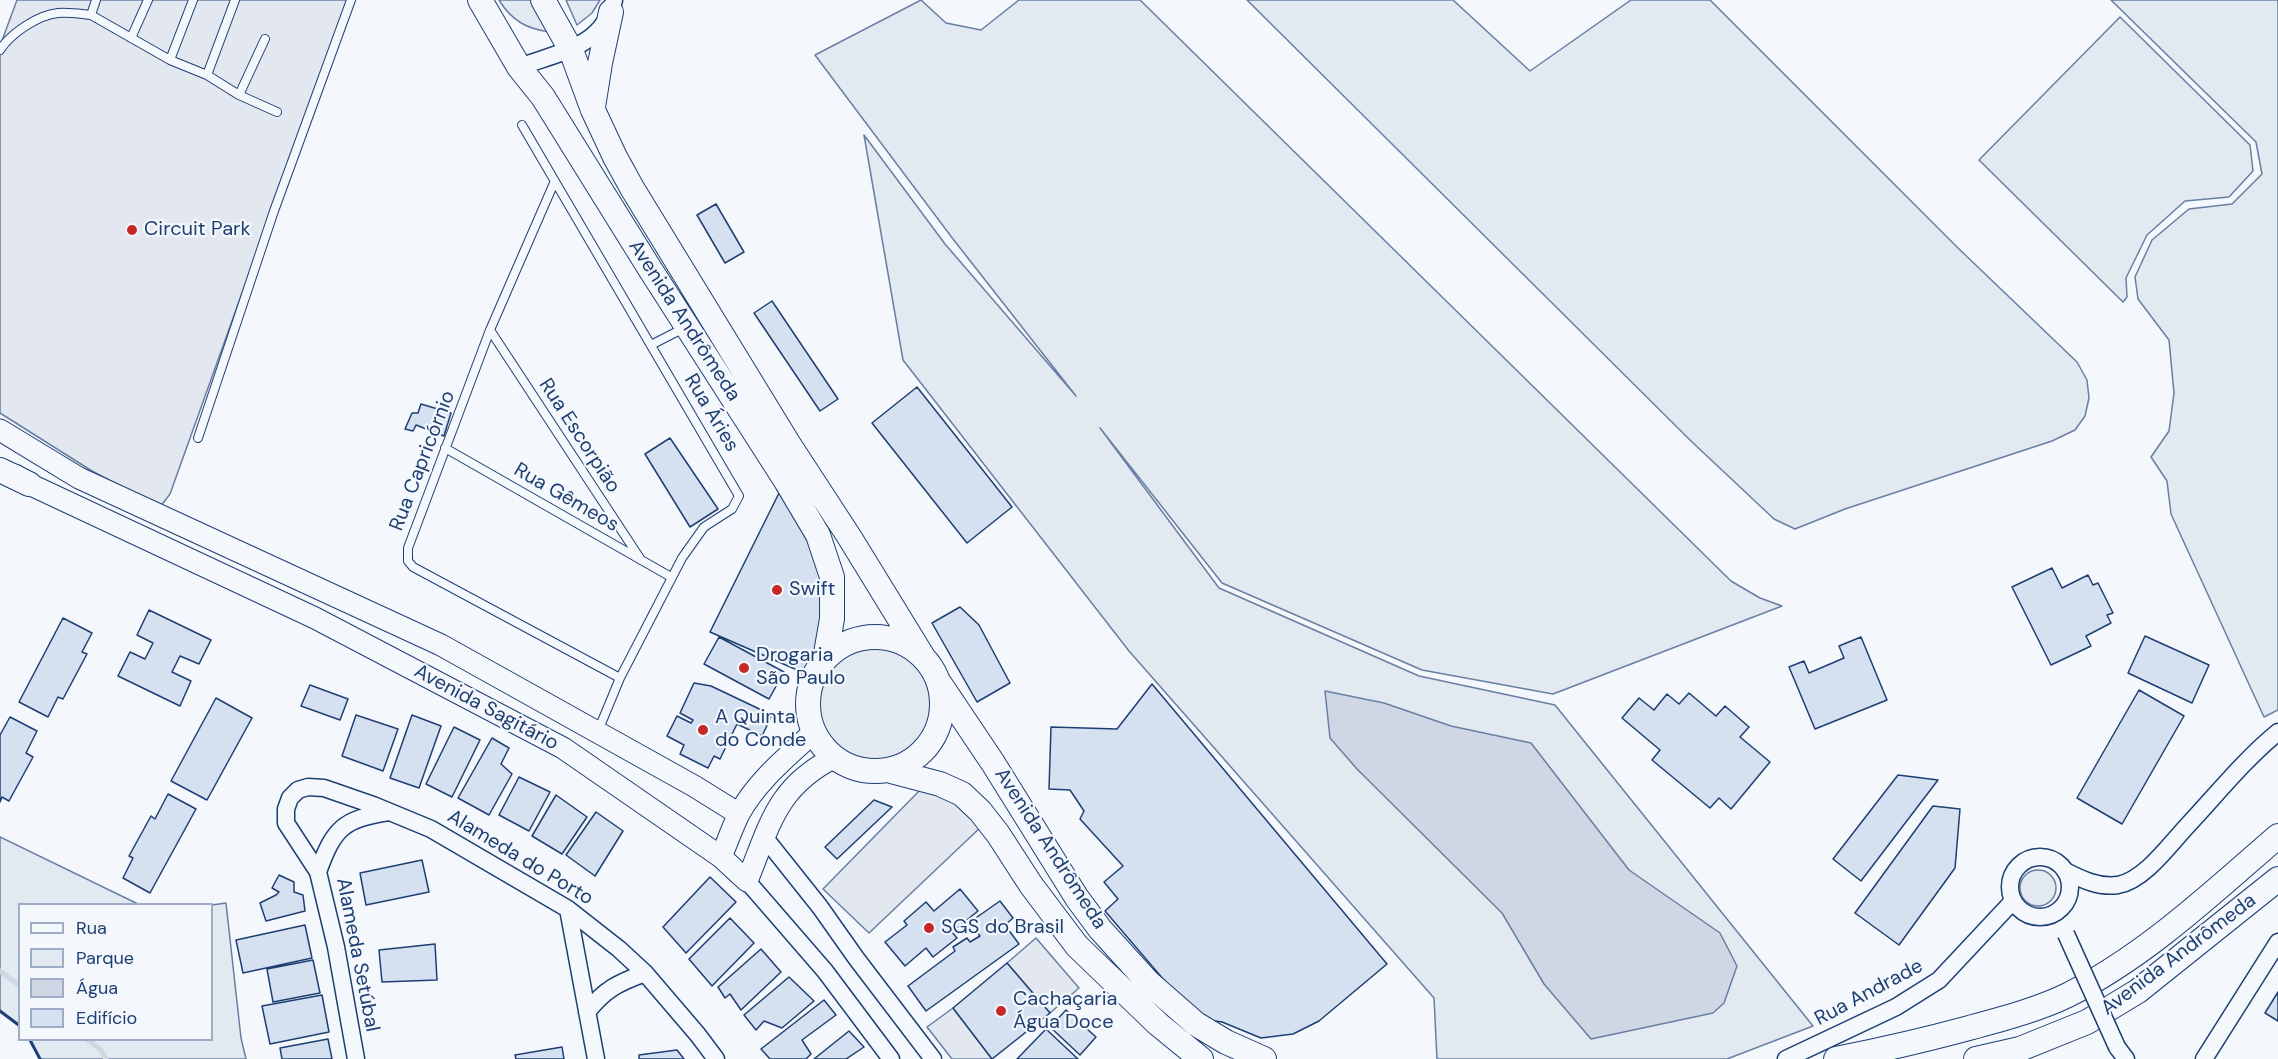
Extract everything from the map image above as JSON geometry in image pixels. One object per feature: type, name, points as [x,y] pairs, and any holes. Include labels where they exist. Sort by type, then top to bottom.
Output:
[{"type":"main road","name":"Avenida Andrômeda","points":[[480,0],[519,67],[543,97],[818,535],[832,578],[832,619],[825,659]]},
{"type":"main road","name":"Avenida Andrômeda","points":[[543,0],[571,50],[593,110],[632,188],[788,443],[850,537],[923,657]]},
{"type":"main road","points":[[593,110],[600,63],[613,6]]},
{"type":"main road","points":[[0,470],[29,484]]},
{"type":"main road","points":[[877,637],[896,640],[923,657],[940,684],[943,707],[938,729],[926,748],[909,762],[887,770],[869,770],[851,766],[835,757],[814,732],[809,710],[810,687],[825,659],[840,647],[857,639],[877,637]]},
{"type":"main road","name":"Avenida Andrômeda","points":[[940,684],[1077,898],[1100,929],[1148,982],[1196,1024],[1226,1042],[1264,1059]]},
{"type":"main road","name":"Avenida Andrômeda","points":[[887,770],[940,784],[962,794],[980,811],[998,834],[1031,885],[1077,946],[1141,1009],[1201,1059]]},
{"type":"main road","name":"Avenida Andrômeda","points":[[1836,1059],[1896,1047],[2008,1017],[2067,995],[2126,960],[2183,919],[2278,836]]},
{"type":"main road","name":"Avenida Andrômeda","points":[[1976,1059],[2020,1049],[2087,1022],[2138,991],[2278,879]]},
{"type":"street","points":[[519,67],[571,50],[588,41],[601,28],[613,6]]},
{"type":"street","name":"Avenida Sagitário","points":[[0,430],[79,478],[441,645],[718,799],[740,814]]},
{"type":"street","name":"Avenida Sagitário","points":[[0,465],[29,484],[315,618],[563,748],[721,857],[747,881],[825,971],[891,1059]]},
{"type":"street","points":[[68,502],[79,478]]},
{"type":"street","points":[[721,857],[740,814],[756,789],[814,732]]},
{"type":"street","points":[[2065,871],[2070,891],[2067,901],[2059,911],[2044,917],[2035,917],[2019,909],[2013,902],[2010,893],[2012,875],[2024,861],[2034,858],[2044,857],[2054,861],[2065,871],[2097,884],[2119,885],[2138,875],[2157,860],[2250,758],[2278,732]]},
{"type":"street","points":[[747,881],[770,823],[786,795],[817,767],[835,757]]},
{"type":"street","name":"Alameda do Porto","points":[[290,798],[298,790],[308,787],[324,788],[391,812],[441,834],[568,909],[619,949],[645,973],[699,1035],[716,1059]]},
{"type":"street","name":"Alameda Setúbal","points":[[290,798],[286,809],[286,823],[318,872],[336,947],[356,1059]]},
{"type":"street","points":[[318,872],[335,834],[349,822],[364,816],[391,812]]},
{"type":"street","points":[[765,838],[820,907],[933,1059]]},
{"type":"street","name":"Rua Andrade","points":[[1786,1059],[1896,1007],[1939,980],[2013,902]]},
{"type":"street","points":[[568,909],[596,1059]]},
{"type":"street","points":[[2059,911],[2066,934],[2121,1053]]},
{"type":"street","points":[[2204,1059],[2278,942]]},
{"type":"street","points":[[587,1012],[600,995],[618,983],[645,973]]},
{"type":"lane","points":[[91,15],[96,0]]},
{"type":"lane","points":[[131,38],[148,0]]},
{"type":"lane","points":[[170,60],[193,0]]},
{"type":"lane","points":[[207,75],[235,0]]},
{"type":"lane","points":[[198,438],[274,211],[351,0]]},
{"type":"lane","points":[[0,50],[20,28],[57,13],[91,15],[170,60],[207,75],[239,95],[277,112]]},
{"type":"lane","points":[[239,95],[265,39]]},
{"type":"lane","name":"Rua Áries","points":[[522,125],[740,496],[732,509],[704,527],[693,540],[671,577],[620,678],[597,731]]},
{"type":"lane","name":"Rua Capricórnio","points":[[554,183],[490,330],[408,548],[408,561],[413,567],[620,678]]},
{"type":"lane","points":[[651,345],[687,326]]},
{"type":"lane","name":"Rua Escorpião","points":[[490,330],[641,560]]},
{"type":"lane","name":"Rua Gêmeos","points":[[445,448],[671,577]]},
{"type":"green space","points":[[499,0],[532,0],[550,32],[534,29],[521,23]]},
{"type":"green space","points":[[566,0],[600,0],[592,13],[577,25]]},
{"type":"green space","points":[[921,0],[946,23],[981,30],[1019,0],[1140,0],[1731,581],[1760,598],[1782,606],[1553,694],[1422,670],[1222,583],[1100,428],[1219,588],[1419,676],[1555,705],[1813,1026],[1727,1059],[1437,1059],[1434,998],[1129,651],[903,360],[864,135],[945,244],[1076,396],[953,239],[815,55]]},
{"type":"green space","points":[[1247,0],[1453,0],[1530,71],[1631,0],[1710,0],[1958,248],[2077,362],[2087,380],[2089,398],[2085,416],[2075,430],[2052,441],[1845,509],[1795,529],[1774,519],[1691,441]]},
{"type":"green space","points":[[2111,0],[2278,0],[2278,710],[2264,717],[2171,514],[2167,481],[2151,457],[2169,431],[2174,393],[2169,340],[2138,299],[2135,277],[2152,240],[2189,209],[2232,204],[2262,174],[2256,142]]},
{"type":"green space","points":[[2120,17],[2250,145],[2253,171],[2229,197],[2185,201],[2147,235],[2126,278],[2127,297],[2123,302],[1979,160]]},
{"type":"green space","points":[[874,647],[896,652],[915,664],[927,683],[932,705],[927,727],[915,746],[896,758],[874,763],[852,758],[833,746],[821,727],[816,705],[821,683],[833,664],[852,652]]},
{"type":"green space","points":[[0,837],[136,903],[18,903],[18,1025],[0,1011]]},
{"type":"green space","points":[[2038,870],[2050,876],[2056,888],[2050,900],[2038,906],[2026,900],[2020,888],[2026,876]]},
{"type":"green space","points":[[226,903],[241,1038],[246,1059],[40,1059],[31,1041],[213,1041],[213,905]]},
{"type":"shaded area","name":"Circuit Park","points":[[17,0],[347,0],[170,494],[160,507],[92,471],[0,413],[0,46]]},
{"type":"shaded area","points":[[924,786],[952,794],[982,826],[869,933],[823,889]]},
{"type":"shaded area","points":[[1036,938],[1079,988],[1050,1013],[1007,963]]},
{"type":"shaded area","points":[[953,1008],[992,1059],[952,1059],[927,1027]]},
{"type":"water","points":[[1325,691],[1384,703],[1451,726],[1531,743],[1629,870],[1720,933],[1737,966],[1724,1003],[1713,1013],[1591,1039],[1544,984],[1502,913],[1357,769],[1330,738]]},
{"type":"building","points":[[716,204],[744,252],[725,263],[697,215]]},
{"type":"building","points":[[772,301],[838,399],[820,411],[754,313]]},
{"type":"building","points":[[917,387],[1012,507],[967,543],[872,423]]},
{"type":"building","points":[[421,404],[451,413],[444,436],[416,425],[413,431],[405,429],[412,413],[418,413]]},
{"type":"building","points":[[670,438],[718,509],[690,527],[645,454]]},
{"type":"building","name":"Swift","points":[[782,487],[820,557],[822,600],[820,624],[814,659],[804,673],[710,632]]},
{"type":"building","points":[[2052,568],[2062,588],[2088,575],[2093,585],[2098,583],[2113,613],[2107,615],[2111,623],[2086,636],[2091,646],[2051,665],[2012,587]]},
{"type":"building","points":[[960,607],[979,625],[1010,683],[977,702],[932,623]]},
{"type":"building","points":[[149,610],[211,640],[199,664],[180,656],[172,672],[191,681],[180,706],[118,676],[130,652],[145,659],[153,643],[137,635]]},
{"type":"building","points":[[63,618],[92,633],[82,652],[87,654],[63,699],[58,697],[48,717],[19,702]]},
{"type":"building","points":[[2145,636],[2209,665],[2192,703],[2128,673]]},
{"type":"building","name":"Drogaria São Paulo","points":[[719,637],[784,672],[769,699],[704,664]]},
{"type":"building","points":[[1861,637],[1887,700],[1815,729],[1789,667],[1804,661],[1809,673],[1844,658],[1839,646]]},
{"type":"building","name":"A Quinta do Conde","points":[[694,683],[711,686],[772,715],[762,736],[737,724],[720,759],[714,756],[708,768],[680,754],[684,745],[667,736],[677,716],[691,723],[693,720],[680,713]]},
{"type":"building","points":[[1152,684],[1387,964],[1319,1021],[1293,1034],[1261,1038],[1222,1022],[1199,1021],[1105,911],[1118,899],[1104,882],[1123,866],[1080,819],[1084,811],[1070,790],[1049,789],[1051,727],[1117,729]]},
{"type":"building","points":[[310,685],[348,699],[340,720],[301,706]]},
{"type":"building","points":[[2139,690],[2184,716],[2122,824],[2077,798]]},
{"type":"building","points":[[1689,693],[1716,716],[1725,706],[1749,727],[1740,737],[1770,762],[1731,809],[1719,798],[1710,808],[1652,760],[1660,750],[1622,718],[1639,698],[1654,710],[1667,694],[1679,704]]},
{"type":"building","points":[[216,698],[252,718],[207,800],[171,781]]},
{"type":"building","points":[[356,715],[398,729],[383,771],[342,756]]},
{"type":"building","points":[[412,715],[441,726],[419,788],[390,778]]},
{"type":"building","points":[[10,717],[37,731],[26,753],[33,757],[9,801],[2,797],[0,802],[0,735]]},
{"type":"building","points":[[454,727],[480,740],[452,797],[426,784]]},
{"type":"building","points":[[492,738],[509,748],[501,764],[512,774],[489,815],[458,798]]},
{"type":"building","points":[[1898,775],[1938,780],[1861,881],[1833,859]]},
{"type":"building","points":[[519,777],[550,792],[529,831],[499,815]]},
{"type":"building","points":[[168,794],[196,809],[150,893],[123,878],[133,858],[129,856],[151,816],[155,819]]},
{"type":"building","points":[[556,795],[587,817],[562,854],[532,836]]},
{"type":"building","points":[[874,800],[892,807],[837,859],[825,847]]},
{"type":"building","points":[[1933,806],[1960,809],[1955,868],[1899,945],[1855,913]]},
{"type":"building","points":[[596,812],[623,831],[595,876],[566,855]]},
{"type":"building","points":[[422,860],[429,892],[366,905],[360,873]]},
{"type":"building","points":[[279,875],[294,882],[294,892],[303,895],[305,911],[266,921],[260,903],[279,892],[272,888]]},
{"type":"building","points":[[710,877],[736,902],[686,953],[663,927]]},
{"type":"building","name":"SGS do Brasil","points":[[960,889],[978,911],[952,932],[957,938],[933,957],[926,948],[905,966],[885,942],[907,925],[904,921],[926,902],[934,911]]},
{"type":"building","points":[[1000,901],[1013,918],[1005,925],[1019,944],[926,1011],[908,986],[955,951],[953,947],[967,938],[970,942],[980,936],[970,922]]},
{"type":"building","points":[[730,918],[754,943],[712,986],[689,959]]},
{"type":"building","points":[[305,925],[312,958],[243,973],[236,940]]},
{"type":"building","points":[[435,944],[437,980],[382,982],[379,950]]},
{"type":"building","points":[[761,949],[781,972],[741,1010],[730,994],[725,998],[718,987]]},
{"type":"building","points":[[313,960],[320,993],[273,1002],[267,969]]},
{"type":"building","name":"Cachaçaria Água Doce","points":[[1007,963],[1050,1013],[992,1059],[953,1008]]},
{"type":"building","points":[[789,977],[814,1001],[782,1028],[764,1021],[756,1030],[744,1015]]},
{"type":"building","points":[[2278,992],[2278,1021],[2265,1013]]},
{"type":"building","points":[[322,995],[329,1032],[270,1044],[262,1006]]},
{"type":"building","points":[[824,1000],[836,1015],[802,1040],[811,1054],[806,1059],[770,1059],[761,1049]]},
{"type":"building","points":[[1066,1010],[1096,1037],[1080,1055],[1050,1027]]},
{"type":"building","points":[[1046,1029],[1078,1059],[1017,1059]]},
{"type":"building","points":[[849,1031],[864,1047],[846,1059],[814,1059]]},
{"type":"building","points":[[328,1039],[332,1059],[282,1059],[280,1048]]},
{"type":"building","points":[[562,1047],[564,1059],[516,1059],[515,1055]]},
{"type":"building","points":[[677,1050],[684,1059],[639,1059],[639,1055]]},
{"type":"waterway","points":[[0,971],[18,984]]},
{"type":"waterway","points":[[89,1041],[100,1049],[106,1059]]},
{"type":"wall","points":[[0,1011],[18,1024]]},
{"type":"wall","points":[[31,1041],[40,1059]]},
{"type":"place","name":"Circuit Park","points":[[132,230]]},
{"type":"place","name":"Swift","points":[[777,590]]},
{"type":"place","name":"Drogaria São Paulo","points":[[744,668]]},
{"type":"place","name":"A Quinta do Conde","points":[[703,730]]},
{"type":"place","name":"SGS do Brasil","points":[[929,928]]},
{"type":"place","name":"Cachaçaria Água Doce","points":[[1001,1011]]}]
